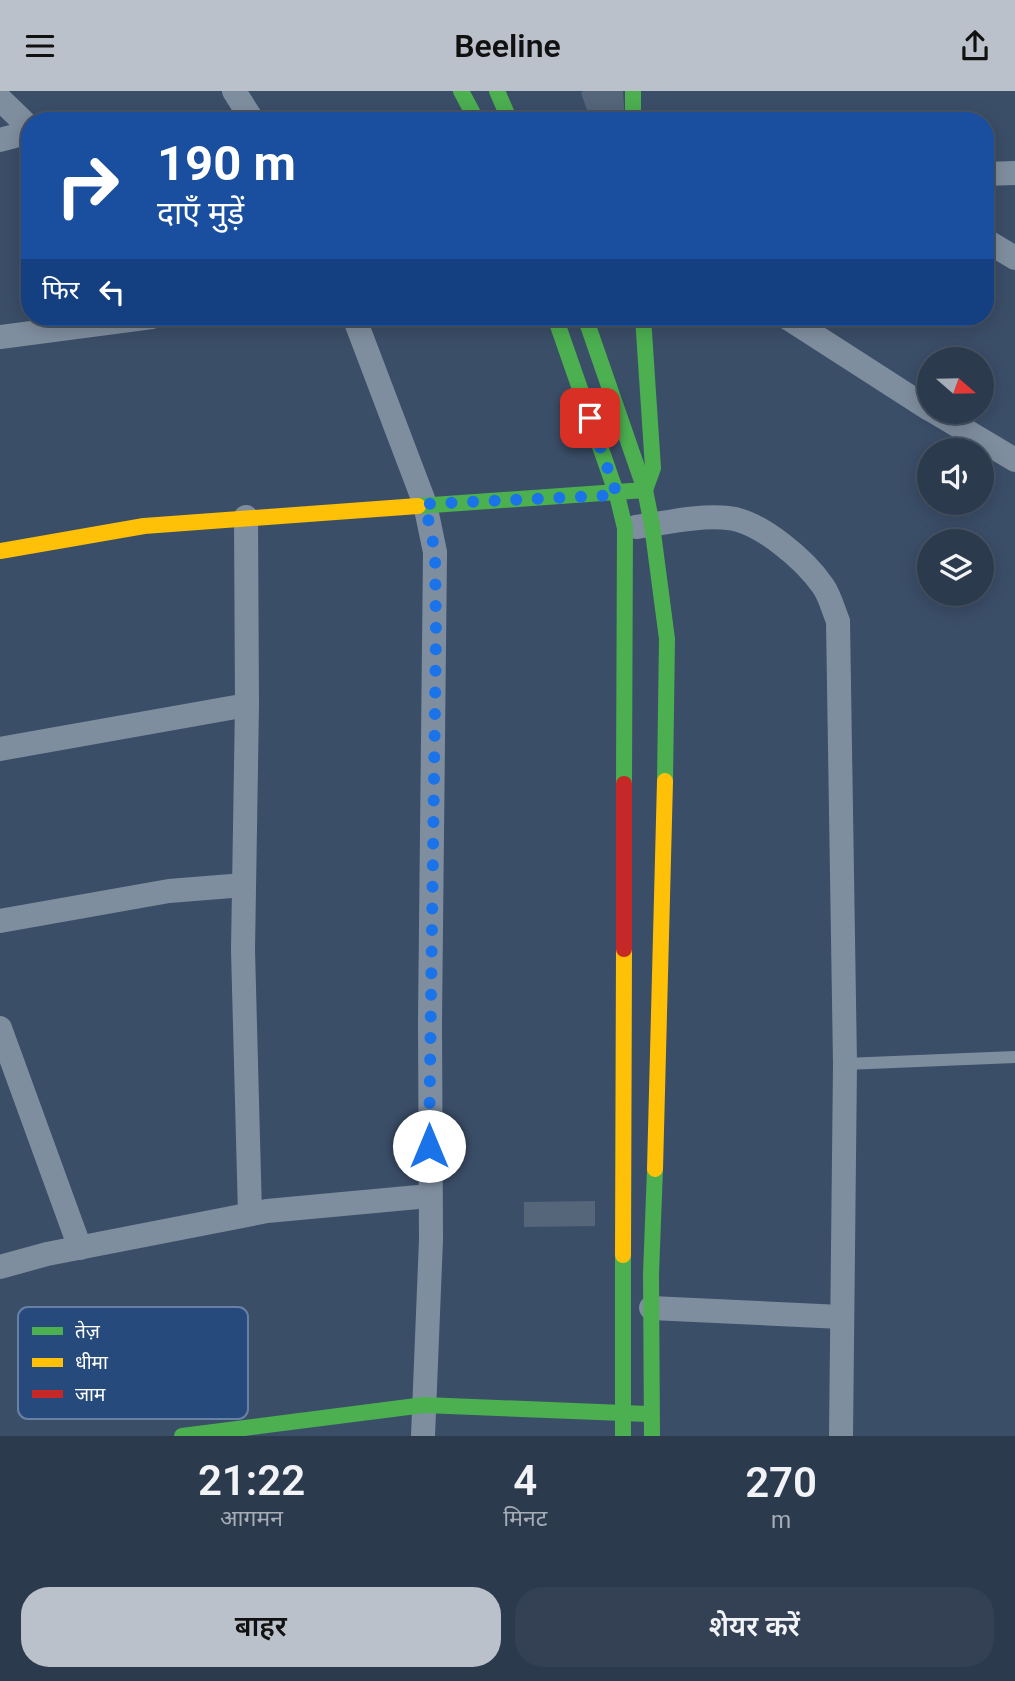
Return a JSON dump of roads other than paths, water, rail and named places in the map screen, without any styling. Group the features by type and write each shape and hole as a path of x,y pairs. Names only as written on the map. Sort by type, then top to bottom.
{"street":[{"path":"234,91 247,112"},
{"path":"461,91 472,112"},
{"path":"497,91 506,112"},
{"path":"633,91 633,112"},
{"path":"0,99 21,121"},
{"path":"0,140 21,133"},
{"path":"994,174 1015,173"},
{"path":"994,245 1015,258"},
{"path":"0,337 79,326"},
{"path":"357,326 425,504 435,552 429,1196 431,1240 423,1436"},
{"path":"558,326 617,495 625,528 623,1436"},
{"path":"588,326 645,490 667,639 662,982 651,1308 652,1436"},
{"path":"644,326 653,468 645,490"},
{"path":"800,326 917,401"},
{"path":"955,424 1015,460"},
{"path":"0,551 144,526 425,504 617,495 645,490"},
{"path":"246,517 247,705 243,950 250,1214"},
{"path":"625,528 729,518 763,532 799,558 814,574 825,589 838,621 845,1064 841,1436"},
{"path":"0,749 247,705"},
{"path":"0,921 169,891 244,885"},
{"path":"0,1028 80,1248"},
{"path":"0,1268 80,1248 250,1214 429,1196"},
{"path":"651,1308 841,1317"},
{"path":"182,1436 424,1405 652,1414"}],"lane":[{"path":"845,1064 1015,1057"}]}
